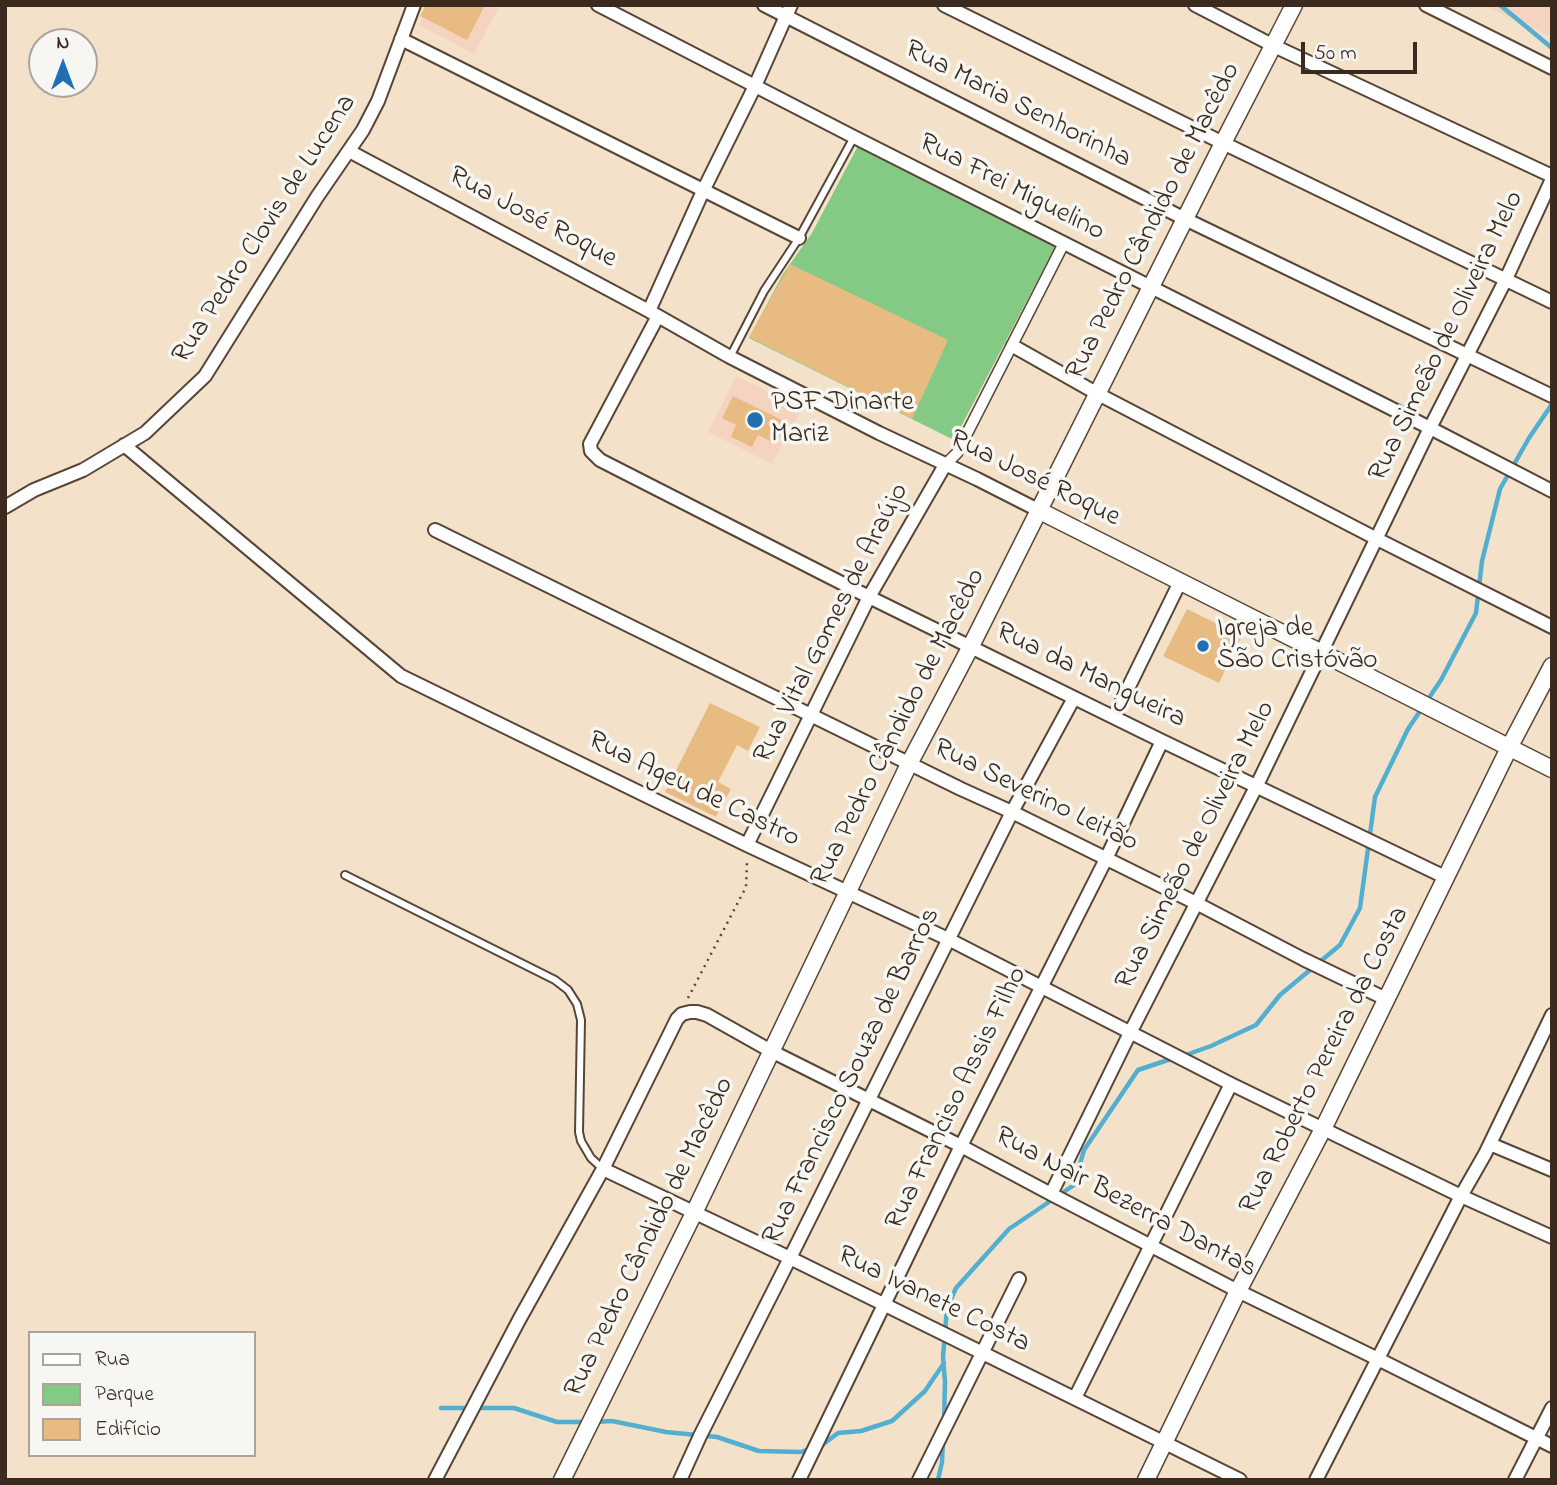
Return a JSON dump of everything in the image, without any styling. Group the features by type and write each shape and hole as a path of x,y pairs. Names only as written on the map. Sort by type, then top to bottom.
{"street":[{"name":"Rua Pedro Clovis de Lucena","path":"5,507 34,490 83,470 145,433 205,376 317,197 363,130 378,101 414,5"},
{"name":"Rua Frei Miguelino","path":"598,5 1552,491"},
{"name":"Rua Maria Senhorinha","path":"764,5 788,11 1185,219 1552,396"},
{"path":"944,5 1552,302"},
{"path":"1195,5 1274,46 1552,177"},
{"name":"Rua Pedro Cândido de Macêdo","path":"562,1480 694,1213 909,764 1294,5"},
{"path":"1426,5 1552,68"},
{"path":"653,313 703,191 755,86 788,11"},
{"path":"401,39 799,238"},
{"name":"Rua José Roque","path":"349,151 730,357 1552,769"},
{"name":"Rua Simeão de Oliveira Melo","path":"1051,1194 1257,785 1430,428 1506,279 1552,177"},
{"name":"Rua Vital Gomes de Araújo","path":"747,845 869,597 945,465 957,453 1064,243"},
{"name":"Rua da Mangueira","path":"653,313 590,444 591,451 600,460 869,597 1447,878"},
{"path":"1013,346 1098,394 1552,627"},
{"name":"Rua Ageu de Castro","path":"124,445 401,676 747,845 948,939 1323,1129 1552,1237"},
{"name":"Rua Severino Leitão","path":"435,530 1387,999"},
{"path":"1114,717 1180,582"},
{"name":"Rua Roberto Pereira da Costa","path":"1146,1480 1552,666"},
{"name":"Rua Francisco Souza de Barros","path":"680,1480 948,939 1012,812 1074,698"},
{"name":"Rua Franciso Assis Filho","path":"799,1480 1162,741"},
{"name":"Rua Nair Bezerra Dantas","path":"677,1019 690,1012 707,1015 771,1051 961,1146 1238,1291 1552,1446"},
{"path":"1316,1480 1490,1144 1552,1015"},
{"path":"438,1479 519,1321 603,1168 677,1019"},
{"path":"1075,1398 1231,1084"},
{"path":"1490,1144 1552,1170"},
{"name":"Rua Ivanete Costa","path":"603,1168 1240,1480"},
{"path":"919,1480 1020,1279"},
{"path":"1515,1480 1552,1408"}],"lane":[{"path":"730,357 764,291 799,238 854,137"},
{"path":"345,875 555,980 568,990 577,1004 582,1020 579,1132 591,1158 603,1168"}],"path":[{"path":"677,1019 746,887 747,845"}],"shaded area":[{"path":"429,5 500,5 474,54 419,25"},
{"path":"1483,5 1552,5 1552,36 1551,37"},
{"name":"PSF Dinarte Mariz","path":"736,376 803,408 772,464 708,432"}],"green space":[{"path":"859,144 1057,243 954,440 749,338 783,274 812,233"}],"building":[{"path":"426,5 485,5 467,40 420,16"},
{"path":"790,264 948,340 912,419 749,337"},
{"path":"733,396 786,422 776,444 758,435 752,447 731,437 736,425 722,418"},
{"name":"Igreja de São Cristóvão","path":"1187,609 1242,636 1219,683 1163,656"},
{"path":"710,703 760,727 748,751 737,745 718,782 731,789 716,817 665,792"}],"waterway":[{"path":"1500,5 1552,48"},
{"path":"1183,1056 1256,1025 1280,995 1340,945 1360,908 1375,797 1408,729 1441,680 1476,613 1482,561 1500,489 1552,404"},
{"path":"944,1421 943,1357 947,1308 956,1288 1009,1229 1074,1185 1084,1150 1138,1070 1174,1058"},
{"path":"821,1446 838,1433 861,1431 892,1421 925,1391 944,1363"},
{"path":"441,1408 514,1408 557,1422 586,1422"},
{"path":"594,1422 612,1421 666,1432 717,1437 759,1451 801,1452 812,1448"},
{"path":"938,1480 943,1440"}],"place":[{"name":"PSF Dinarte Mariz","path":"755,420"},
{"name":"Igreja de São Cristóvão","path":"1203,646"}]}
